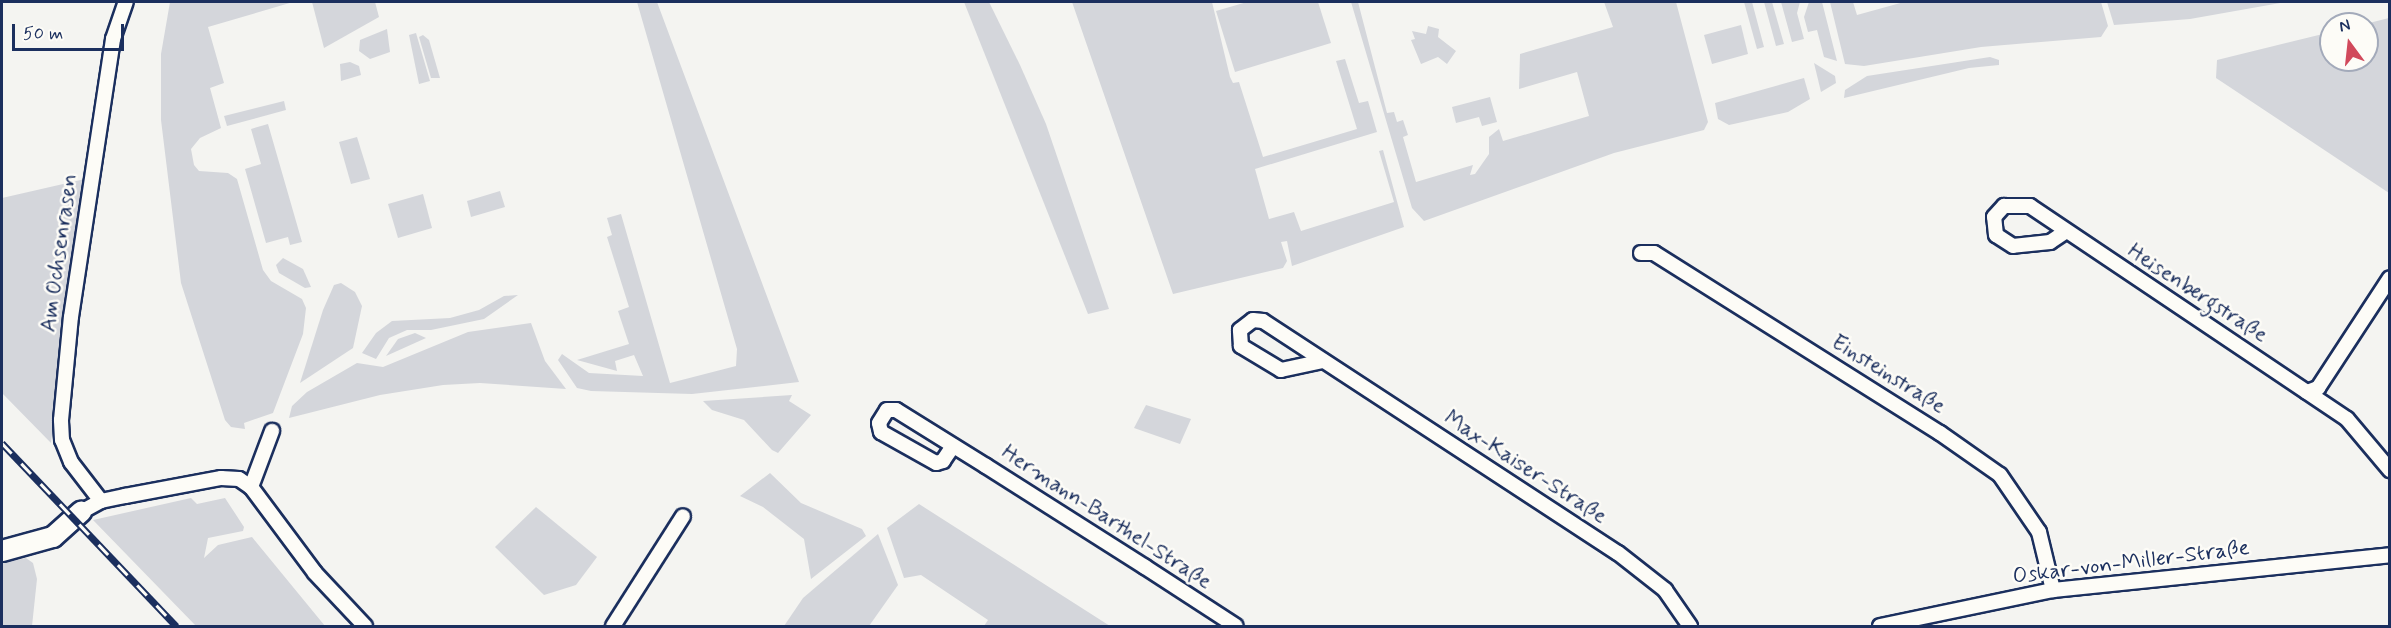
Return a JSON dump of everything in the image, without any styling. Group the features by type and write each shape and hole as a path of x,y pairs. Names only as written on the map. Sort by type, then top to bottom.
{"street":[{"name":"Am Ochsenrasen","path":"101,501 71,462 62,440 60,420 71,317 113,39 126,2"},
{"name":"Heisenbergstraße","path":"2065,232 2050,242 2013,246 1996,234 1994,217 2004,206 2030,206 2065,232 2347,419 2390,470"},
{"name":"Einsteinstraße","path":"1641,253 1654,253 1941,433 2000,475 2039,532 2053,590"},
{"path":"2307,392 2318,388 2390,278"},
{"name":"Max-Kaiser-Straße","path":"1323,361 1281,370 1241,346 1240,330 1252,320 1263,321 1618,553 1665,590 1690,627"},
{"name":"Hermann-Barthel-Straße","path":"953,446 943,461 936,463 881,432 879,423 887,410 896,410 953,446 1236,627"},
{"path":"251,486 272,431"},
{"path":"2,551 53,537 81,512 101,501 221,478 239,479 251,486 315,573 365,627"},
{"path":"613,627 683,516"},
{"name":"Oskar-von-Miller-Straße","path":"1880,627 2053,590 2390,555"}],"shaded area":[{"path":"170,2 293,2 208,27 224,83 210,88 221,128 200,138 191,149 194,165 199,171 228,173 237,179 263,270 271,281 302,299 306,308 303,334 273,413 244,423 245,429 231,427 225,420 181,283 161,120 161,54"},
{"path":"312,2 375,2 379,17 324,48"},
{"path":"637,2 657,2 799,382 692,394 591,391 577,388 558,360 562,354 589,373 643,376 634,355 615,361 617,371 577,360 629,344 618,311 629,307 607,237 612,235 607,218 621,214 670,383 736,366 737,349"},
{"path":"964,2 989,2 1020,65 1046,124 1109,309 1088,314"},
{"path":"1072,2 1212,2 1230,77 1233,83 1239,82 1263,157 1357,129 1336,61 1345,59 1359,103 1368,101 1377,132 1255,169 1269,219 1294,212 1301,231 1394,202 1379,151 1383,150 1404,227 1292,266 1287,241 1281,242 1287,261 1283,268 1173,294"},
{"path":"1247,2 1318,2 1331,43 1235,72 1216,11"},
{"path":"1351,2 1358,2 1387,113 1394,112 1397,122 1403,120 1408,135 1403,137 1416,182 1473,165 1470,175 1475,174 1489,154 1489,137 1499,129 1503,141 1589,116 1577,72 1519,89 1520,54 1613,27 1604,2 1676,2 1708,122 1704,130 1614,153 1424,221 1412,208"},
{"path":"1744,2 1752,2 1764,47 1757,49"},
{"path":"1764,2 1772,2 1784,44 1776,46"},
{"path":"1781,2 1800,2 1797,13 1804,39 1792,42"},
{"path":"1809,2 1822,2 1837,61 1824,57 1817,30 1808,32 1804,17"},
{"path":"1830,2 1853,2 1857,15 1904,2 2101,2 2108,26 2101,37 1981,47 1864,66 1845,64"},
{"path":"2107,2 2286,2 2190,19 2114,25"},
{"path":"2389,18 2389,193 2216,78 2217,60 2319,35 2319,72 2379,72 2379,20"},
{"path":"1741,25 1748,54 1712,64 1704,35"},
{"path":"1428,26 1439,29 1438,37 1456,51 1447,64 1438,57 1421,64 1411,40 1415,39 1412,31 1426,34"},
{"path":"387,29 390,52 370,59 359,51 360,40"},
{"path":"416,33 430,81 419,84 409,35"},
{"path":"423,35 429,40 440,78 431,78 419,37"},
{"path":"1990,57 1999,60 1999,65 1969,68 1844,98 1845,90 1867,76"},
{"path":"350,62 359,66 361,75 341,81 340,64"},
{"path":"1814,63 1835,76 1836,83 1821,92"},
{"path":"1804,78 1810,99 1788,112 1729,125 1718,119 1715,103"},
{"path":"1490,97 1497,122 1482,126 1479,117 1456,123 1452,107"},
{"path":"284,101 286,110 227,126 224,116"},
{"path":"268,124 302,242 290,245 288,237 266,243 245,169 261,164 251,129"},
{"path":"357,137 370,179 351,184 339,142"},
{"path":"85,179 72,262 51,443 2,393 2,198"},
{"path":"500,191 505,207 471,217 467,201"},
{"path":"423,194 432,228 398,238 388,204"},
{"path":"283,258 303,269 311,287 305,288 279,273 276,265"},
{"path":"341,283 355,292 362,306 353,348 300,383 323,310 334,285"},
{"path":"518,295 484,319 431,330 407,330 389,338 376,359 362,353 376,333 392,321 450,318 479,310 504,296"},
{"path":"531,323 545,361 566,389 480,383 443,385 380,395 289,418 292,406 307,392 357,363 383,367 468,332"},
{"path":"415,333 426,338 386,356 398,339"},
{"path":"792,395 789,401 811,415 778,453 772,450 744,420 712,410 703,401"},
{"path":"1146,405 1191,419 1180,444 1134,428"},
{"path":"770,473 801,503 862,529 866,536 811,579 804,539 763,507 740,496"},
{"path":"191,498 197,504 225,498 244,527 243,531 208,538 204,558 218,545 252,537 325,626 196,626 93,520"},
{"path":"919,504 1110,626 984,626 988,620 921,575 904,578 887,528"},
{"path":"536,507 597,557 576,585 544,595 495,547"},
{"path":"878,534 898,585 869,626 784,626 803,598"},
{"path":"26,558 33,563 37,579 32,626 2,626 2,563"}],"railway":[{"path":"2,443 176,626"}]}
